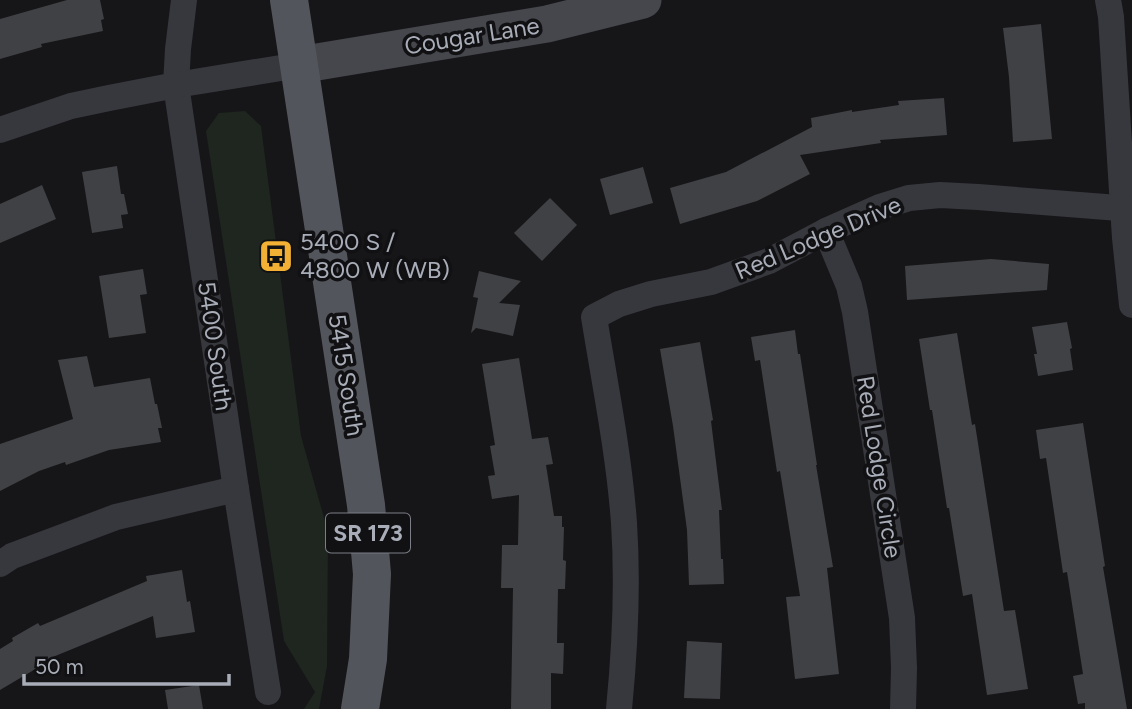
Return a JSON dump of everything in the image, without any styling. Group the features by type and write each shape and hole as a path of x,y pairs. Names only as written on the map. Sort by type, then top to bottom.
{"main road":[{"name":"5415 South","path":"289,0 366,505 372,574 368,659 360,709"},
{"name":"Cougar Lane","path":"299,65 547,24 643,0"}],"street":[{"name":"5400 South","path":"184,0 177,49 176,85 268,692"},
{"path":"1108,0 1128,209 1132,305"},
{"path":"0,130 71,106 299,65"},
{"name":"Red Lodge Drive","path":"619,709 624,640 624,523 618,467 594,317 619,303 711,282 769,261 826,231 880,207 909,198 940,195 990,197 1128,209"},
{"name":"Red Lodge Circle","path":"826,231 849,286 855,312 902,618 903,709"},
{"path":"0,564 12,556 116,517 236,489"}],"shaded area":[{"path":"245,111 261,126 301,436 328,532 327,666 319,709 304,709 315,692 284,641 206,131 219,113"}],"building":[{"path":"67,0 100,0 104,19 101,20 103,31 41,44 42,47 0,59 0,19"},
{"path":"1041,24 1052,139 1013,142 1003,28"},
{"path":"944,98 947,135 880,140 881,143 800,155 810,174 757,201 680,224 670,188 726,172 812,127 811,118 899,105 898,101"},
{"path":"117,166 121,194 124,194 128,214 121,215 123,228 92,233 82,172"},
{"path":"643,167 653,203 610,215 600,179"},
{"path":"42,185 56,219 0,243 0,204"},
{"path":"550,198 577,225 542,261 514,233"},
{"path":"991,259 1049,264 1047,290 907,300 905,266"},
{"path":"143,269 147,294 140,295 146,333 109,338 99,276"},
{"path":"479,271 521,281 499,303 520,305 513,336 476,328 471,333 478,298 473,297"},
{"path":"1067,322 1073,370 1038,376 1032,327"},
{"path":"795,330 833,567 827,568 839,674 795,679 786,597 800,596 760,360 755,361 751,337"},
{"path":"957,333 972,425 975,424 1004,611 1015,610 1028,689 987,695 972,594 963,596 919,339"},
{"path":"700,342 713,420 722,510 719,510 724,584 689,585 687,530 660,349"},
{"path":"87,356 94,387 150,378 162,428 158,428 161,442 109,450 66,465 65,462 39,471 0,491 0,444 73,419 58,360"},
{"path":"519,358 532,439 548,437 553,464 546,465 554,516 562,516 564,527 565,589 558,589 557,643 564,643 563,674 551,673 551,709 511,709 513,588 501,588 502,545 518,545 519,495 492,499 488,476 495,475 490,446 495,445 482,364"},
{"path":"1083,423 1105,566 1103,567 1127,709 1085,709 1085,703 1078,704 1073,676 1083,674 1067,572 1063,573 1046,458 1040,459 1036,430"},
{"path":"182,570 195,632 156,638 153,616 43,661 44,664 0,690 0,649 13,641 12,638 38,623 40,626 147,581 146,576"},
{"path":"687,641 722,643 720,699 684,698"},
{"path":"199,685 203,709 168,709 165,690"}],"place":[{"name":"5400 S / 4800 W (WB)","path":"276,256"}]}
